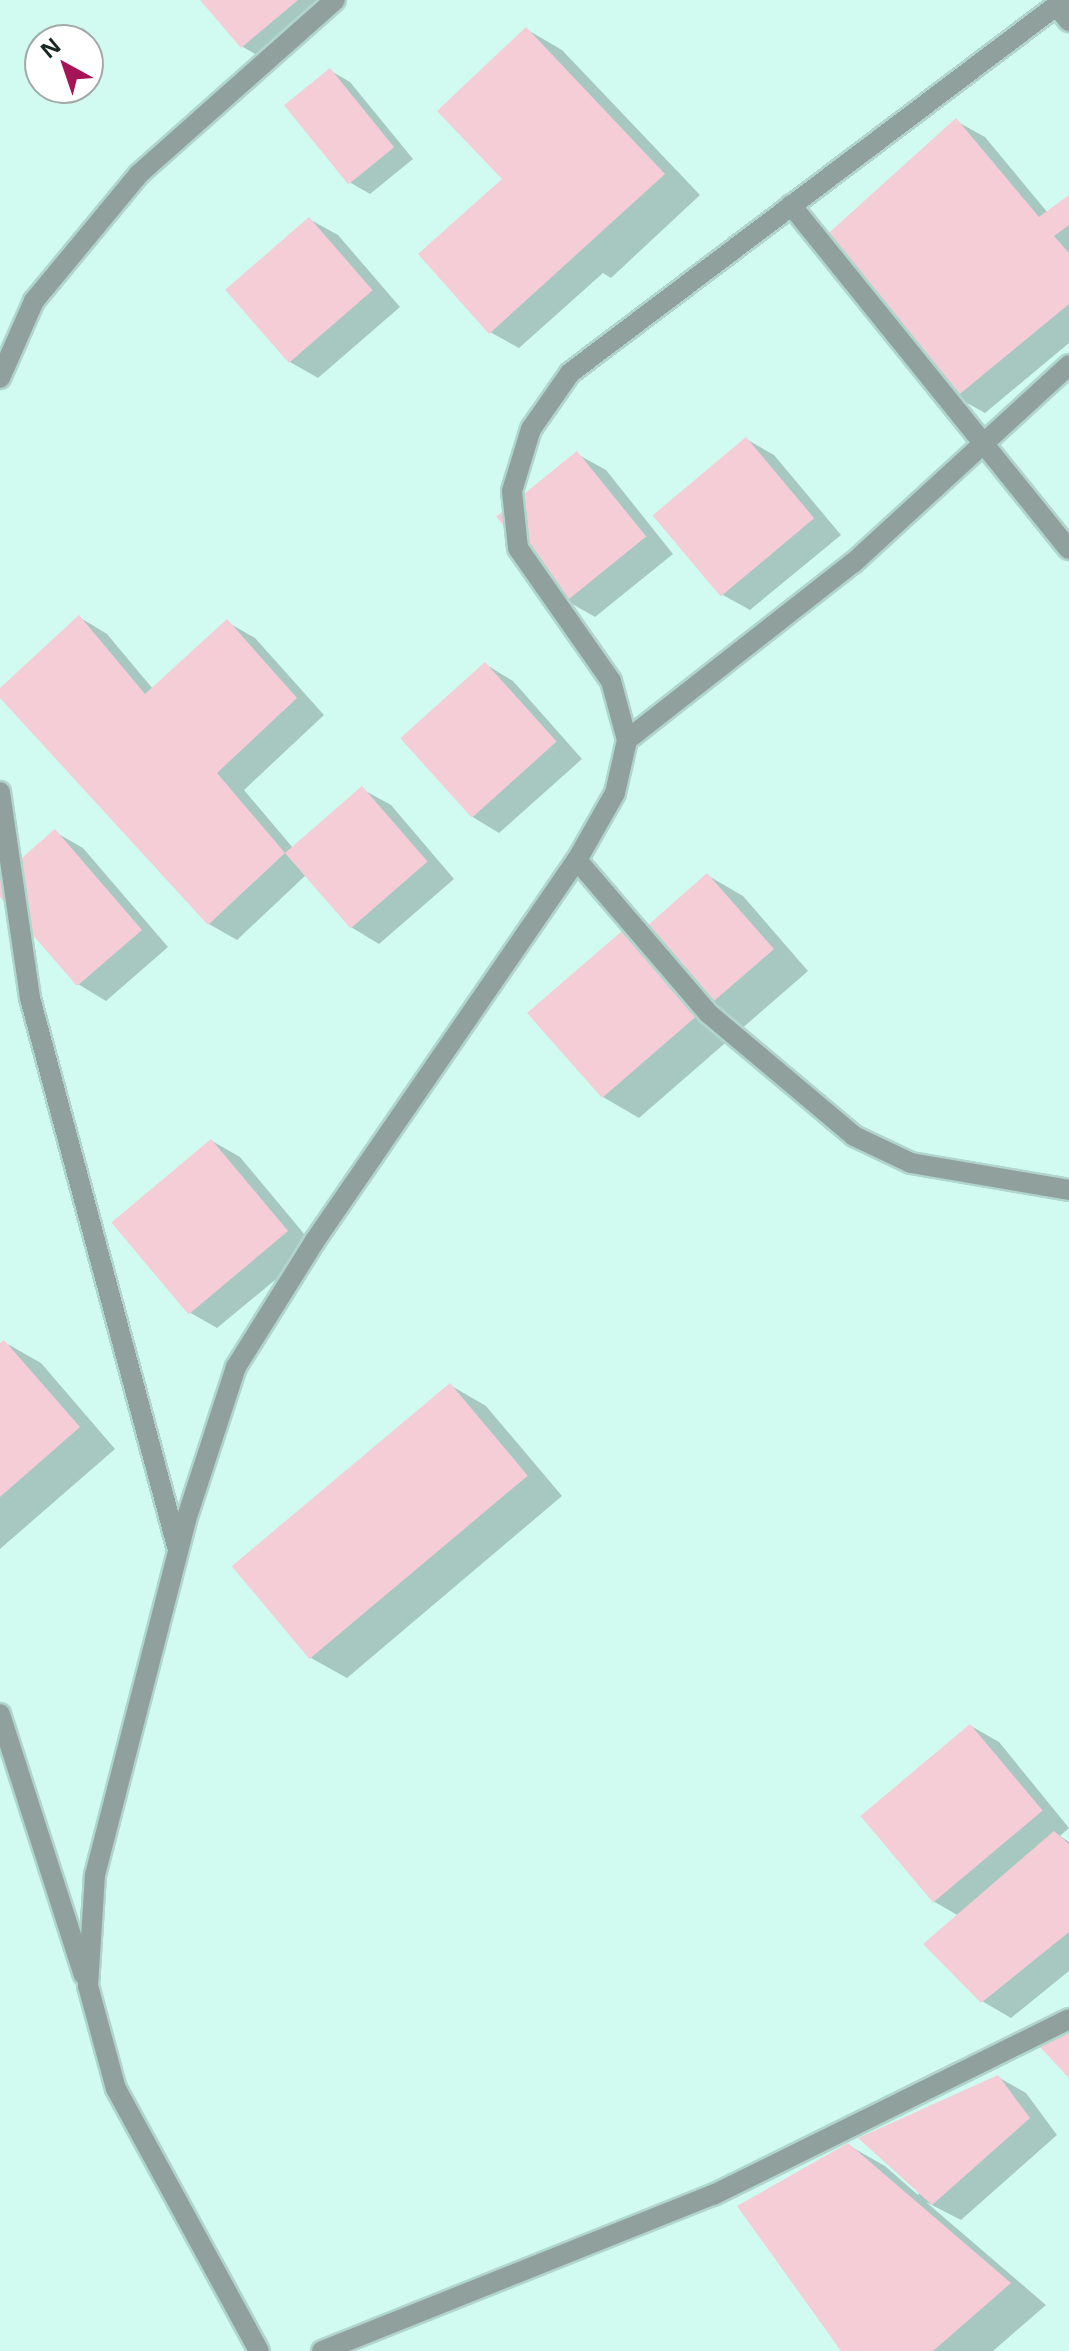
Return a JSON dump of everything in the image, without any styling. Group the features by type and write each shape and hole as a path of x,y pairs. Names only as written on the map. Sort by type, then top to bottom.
{"street":[{"path":"0,378 34,301 139,174 335,0"},
{"path":"88,1986 95,1875 178,1550 236,1367 314,1242 577,860 615,793 627,740 611,681 518,548 512,491 531,429 570,373 791,205 1063,9"},
{"path":"791,205 1069,549"},
{"path":"627,740 853,563 1069,365"},
{"path":"0,792 30,998 178,1550"},
{"path":"577,860 708,1013 854,1136 911,1163 1069,1190"},
{"path":"0,1714 88,1986 116,2089 259,2351"},
{"path":"322,2351 713,2195 1069,2019"}],"building":[{"path":"200,0 298,0 241,48"},
{"path":"526,27 665,174 489,334 418,254 502,179 437,111"},
{"path":"330,68 394,147 348,184 284,105"},
{"path":"956,118 1039,217 1069,195 1069,225 1054,236 1069,253 1069,304 955,398 821,240"},
{"path":"309,217 373,290 289,363 225,290"},
{"path":"746,437 814,518 721,597 653,515"},
{"path":"577,451 646,536 565,602 496,516"},
{"path":"79,615 145,694 227,619 297,698 217,773 285,853 208,925 0,698 0,688"},
{"path":"485,662 557,742 472,818 400,738"},
{"path":"362,786 428,861 351,928 285,853"},
{"path":"55,829 142,930 77,986 0,897 0,877"},
{"path":"707,873 774,949 602,1098 527,1013 622,931 645,928"},
{"path":"211,1139 288,1231 189,1314 111,1223"},
{"path":"4,1340 80,1427 0,1497 0,1343"},
{"path":"450,1383 528,1476 309,1659 232,1566"},
{"path":"970,1724 1043,1811 933,1902 860,1816"},
{"path":"1054,1831 1069,1844 1069,1932 981,2003 923,1944"},
{"path":"1069,2033 1069,2078 1040,2047"},
{"path":"998,2075 1030,2118 932,2205 858,2138"},
{"path":"848,2143 1011,2283 933,2351 841,2351 737,2206"}]}
